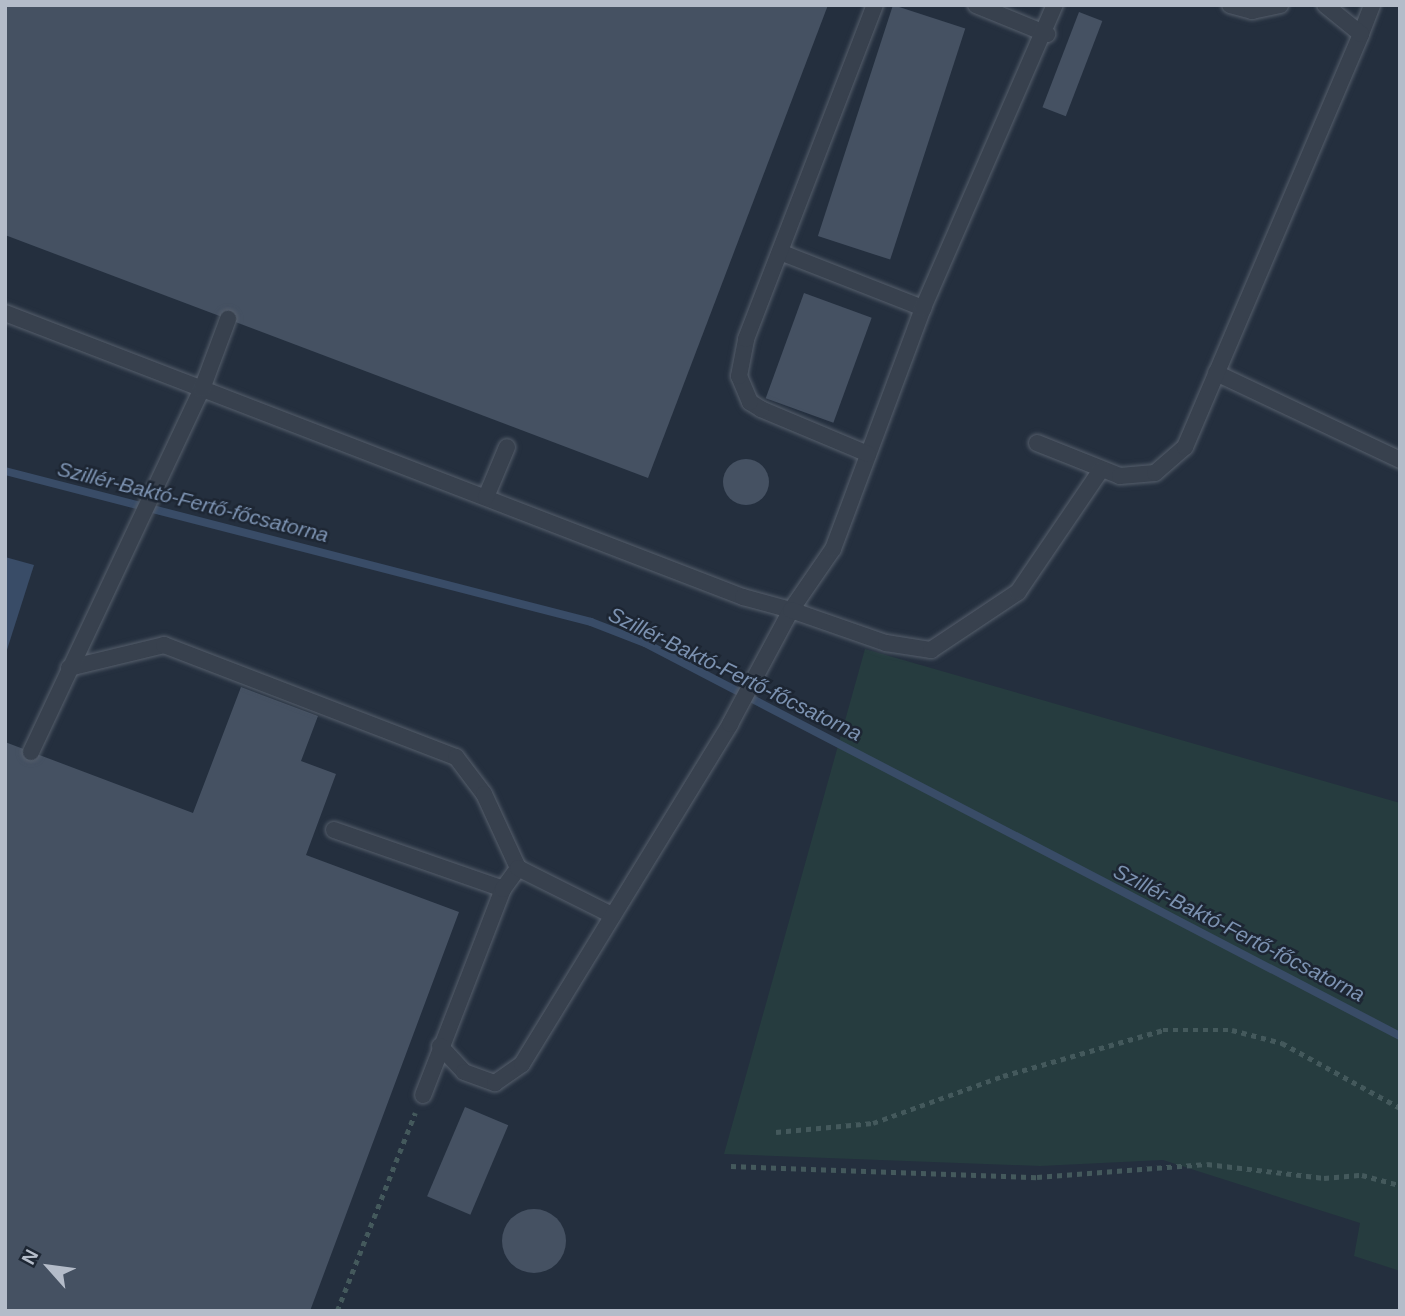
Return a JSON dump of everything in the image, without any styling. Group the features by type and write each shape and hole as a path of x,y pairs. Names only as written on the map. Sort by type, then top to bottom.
{"lane":[{"path":"868,454 761,408 743,390 746,339 875,5"},
{"path":"976,5 1007,11 1047,34"},
{"path":"440,1046 464,1072 495,1083 522,1064 610,914 730,724 791,610 833,550 923,308 1047,34 1055,5"},
{"path":"1230,5 1252,11 1280,5"},
{"path":"1325,5 1361,33"},
{"path":"1037,443 1101,470 1140,475 1174,463 1216,373 1373,5"},
{"path":"780,252 923,308"},
{"path":"5,313 486,497 791,610 886,643 931,650 1017,592 1101,470"},
{"path":"31,751 162,468 202,389 228,319"},
{"path":"1216,373 1400,460"},
{"path":"486,497 507,447"},
{"path":"69,668 164,645 456,757 484,794 518,868 610,914"},
{"path":"334,830 503,889"},
{"path":"423,1095 503,889 518,868"}],"path":[{"path":"776,1132 873,1123 1003,1076 1163,1030 1232,1030 1282,1043 1400,1108"},
{"path":"337,1311 423,1095"},
{"path":"731,1166 1037,1177 1207,1164 1324,1178 1362,1175 1400,1185"}],"green space":[{"path":"865,649 1400,803 1400,1271 1354,1256 1360,1223 1163,1160 1040,1166 724,1154"}],"water":[{"path":"5,557 34,565 5,656"}],"building":[{"path":"5,5 828,5 648,478 5,235"},
{"path":"893,5 965,28 890,260 818,236"},
{"path":"1079,12 1102,21 1066,116 1042,107"},
{"path":"804,293 872,318 833,423 766,398"},
{"path":"746,459 762,466 769,482 762,498 746,505 730,498 723,482 730,466"},
{"path":"241,687 318,716 301,761 336,774 306,855 459,912 310,1311 5,1311 5,742 193,813"},
{"path":"465,1107 508,1125 470,1215 427,1196"},
{"path":"528,1209 540,1209 557,1218 564,1229 564,1253 557,1264 540,1273 528,1273 516,1268 507,1259 502,1247 502,1235 507,1223 516,1214"}],"waterway":[{"name":"Szillér-Baktó-Fertő-főcsatorna","path":"5,471 591,622 645,643 1400,1036"}]}
